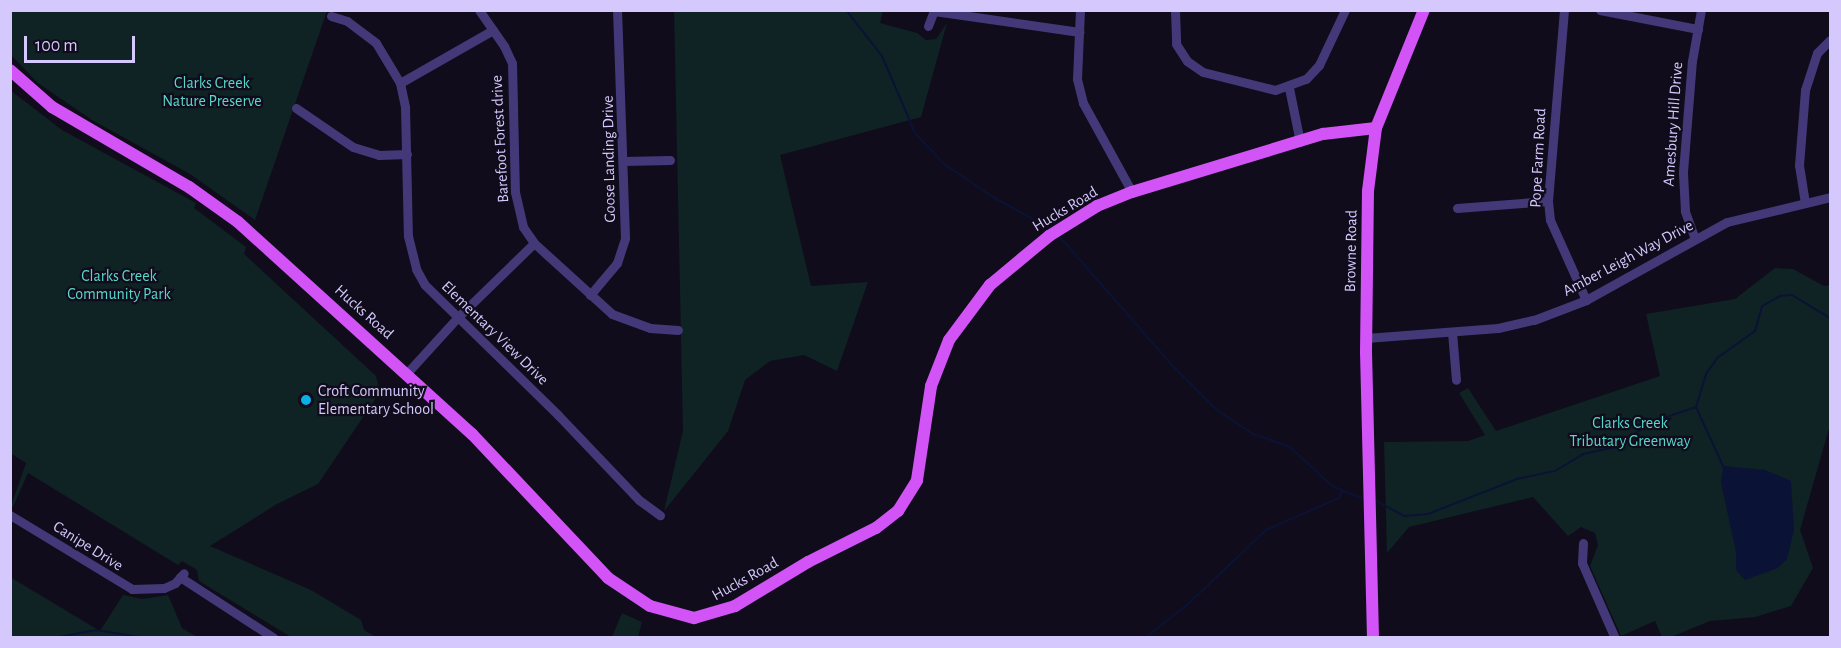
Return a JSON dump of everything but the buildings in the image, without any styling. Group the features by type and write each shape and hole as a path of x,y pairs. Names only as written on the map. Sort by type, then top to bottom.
{"main road":[{"name":"Browne Road","path":"1373,638 1368,502 1366,338 1368,191 1376,128 1424,10"},
{"name":"Hucks Road","path":"10,70 52,107 216,206 407,373 501,462 608,579 668,614 706,617 735,606 808,562 876,528 903,505 919,473 931,386 949,340 990,285 1049,236 1064,226 1132,192 1342,130 1376,128"}],"street":[{"name":"Barefoot Forest drive","path":"479,10 512,63 515,192 523,226 534,243 612,314 632,323 678,330"},
{"name":"Goose Landing Drive","path":"590,296 622,254 626,238 617,10"},
{"path":"1080,10 1077,79 1083,103 1132,192"},
{"path":"1175,10 1176,44 1187,61 1203,72 1261,89 1289,88 1306,79 1319,65 1342,11"},
{"name":"Pope Farm Road","path":"1564,10 1548,201 1550,220 1586,300"},
{"path":"1600,10 1698,29"},
{"name":"Amesbury Hill Drive","path":"1695,239 1685,211 1683,172 1701,10"},
{"path":"928,26 934,11 1079,32"},
{"name":"Elementary View Drive","path":"331,16 347,21 376,43 400,83 405,107 408,236 416,268 426,285 456,318 558,415 639,500 660,515"},
{"path":"400,83 493,30"},
{"path":"1805,203 1799,165 1805,90 1817,53 1830,40"},
{"path":"1289,88 1300,142"},
{"path":"296,108 353,147 379,155 407,154"},
{"path":"623,161 670,160"},
{"name":"Amber Leigh Way Drive","path":"1366,338 1498,328 1533,320 1586,300 1727,222 1830,197"},
{"path":"1456,208 1548,201"},
{"path":"407,373 456,318 534,243"},
{"path":"1452,332 1456,381"},
{"name":"Canipe Drive","path":"10,515 132,589 164,588 182,575 274,638"},
{"path":"1583,543 1582,563 1615,638"}],"green space":[{"name":"Clarks Creek Nature Preserve","path":"11,11 327,11 255,220 190,174 92,120 38,83 11,55"},
{"path":"674,11 883,11 880,23 917,33 926,40 936,39 947,23 921,117 780,155 811,286 868,282 837,371 804,355 770,361 745,380 728,431 664,511 683,431"},
{"name":"Clarks Creek Community Park","path":"10,90 62,130 196,203 194,208 246,247 244,254 376,376 380,392 318,484 277,504 210,546 311,590 361,620 364,630 376,637 291,637 199,581 197,570 182,561 178,565 28,473 13,507 11,506 26,463 10,453"},
{"name":"Clarks Creek Tributary Greenway","path":"1775,268 1793,269 1824,286 1830,285 1830,425 1800,530 1813,568 1791,606 1755,617 1710,621 1671,637 1662,637 1655,621 1621,636 1590,566 1598,545 1595,533 1581,527 1568,536 1533,497 1409,527 1387,553 1384,442 1468,441 1485,435 1459,393 1468,388 1496,431 1660,376 1646,314 1735,299"},
{"path":"10,577 100,631 123,595 142,599 168,595 182,628 197,637 11,637"},
{"path":"622,613 642,622 638,637 612,637"}],"water":[{"path":"1723,466 1765,470 1791,481 1794,530 1787,559 1778,568 1745,580 1736,570 1736,552 1721,483"}],"waterway":[{"path":"846,10 882,56 915,133 944,164 993,197 1053,230"},
{"path":"1059,236 1173,366 1217,410 1253,434 1290,447 1332,486 1362,498"},
{"path":"1375,500 1404,516 1428,514 1517,479 1555,471 1583,454 1616,447 1652,422 1696,407 1706,374 1717,358 1755,331 1762,306 1780,296 1792,295 1830,318"},
{"path":"1696,407 1723,466"},
{"path":"1145,638 1188,604 1266,530 1339,498 1342,491"},
{"path":"53,638 96,630 145,638"}],"place":[{"name":"Croft Community Elementary School","path":"306,400"}]}
